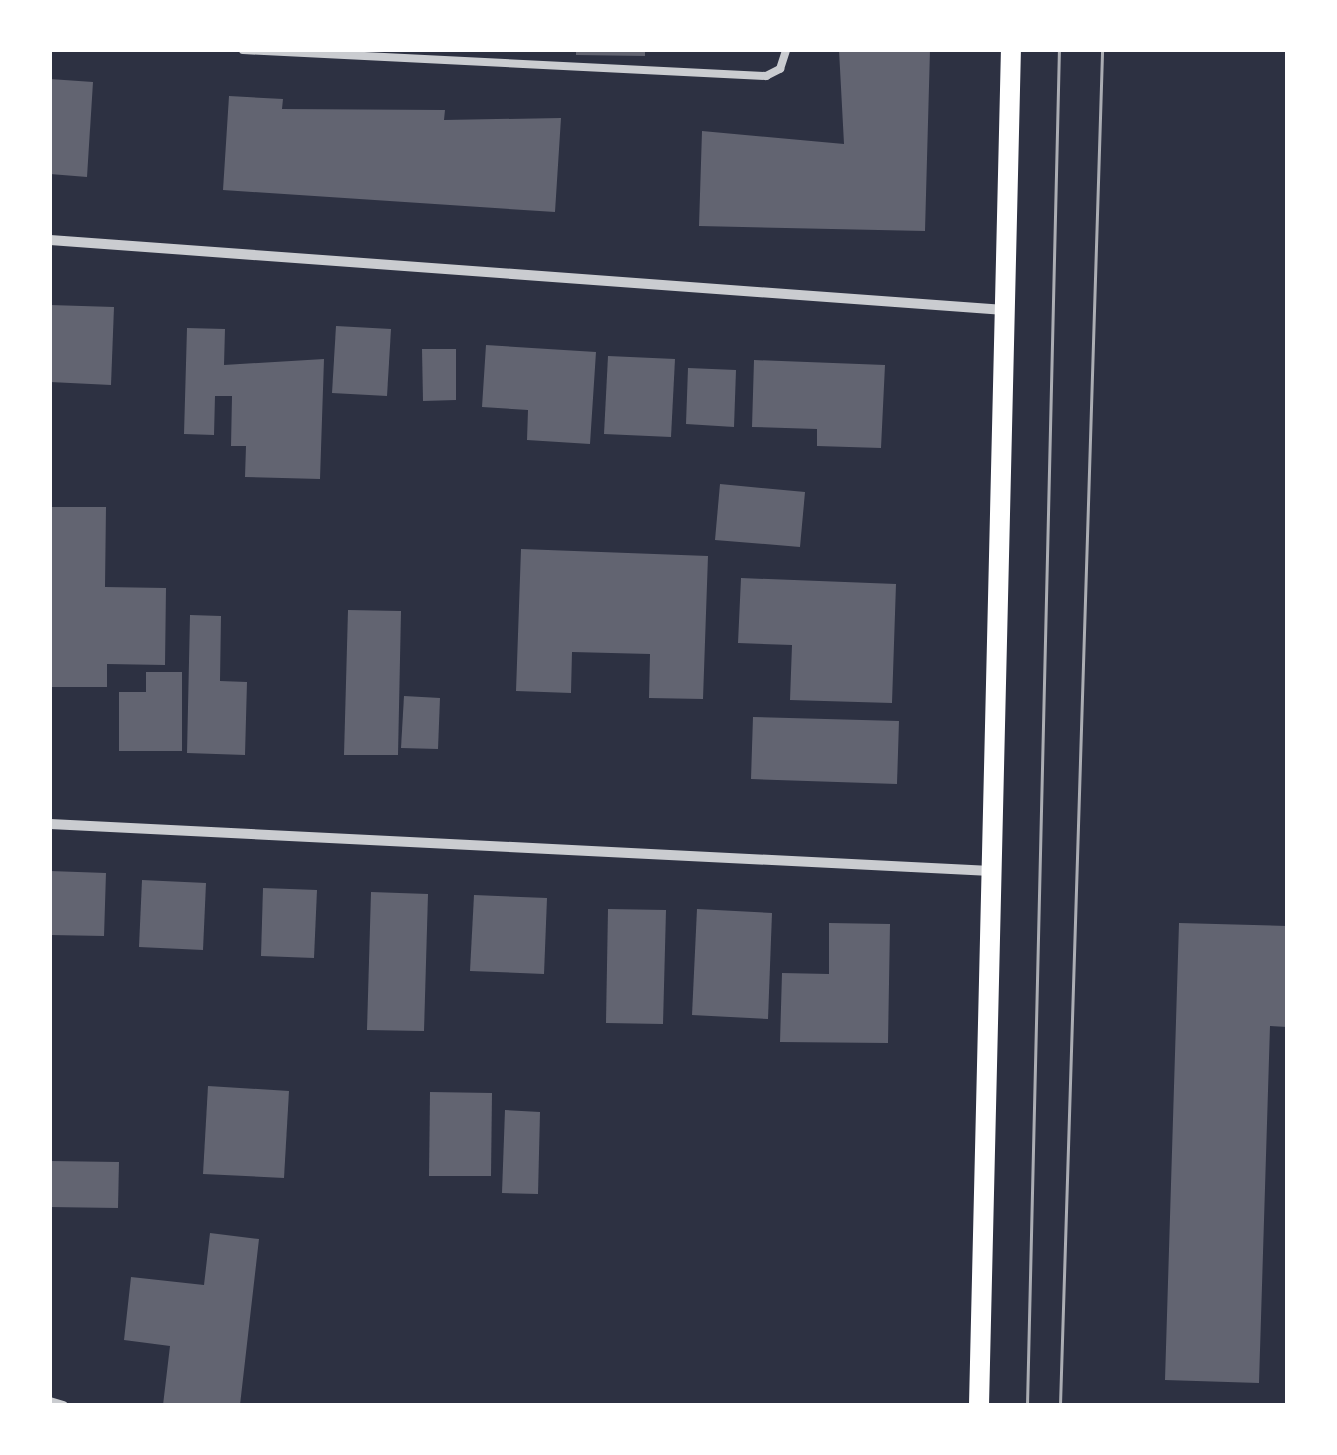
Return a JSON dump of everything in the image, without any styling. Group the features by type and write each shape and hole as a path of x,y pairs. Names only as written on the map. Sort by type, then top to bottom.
{"main road":[{"path":"979,1405 1011,50"}],"street":[{"path":"50,240 1004,310"},
{"path":"50,824 991,872"}],"lane":[{"path":"243,50 766,76 780,69 786,50"},
{"path":"50,1401 63,1405"}],"building":[{"path":"576,50 645,50 645,56 576,55"},
{"path":"839,50 930,50 925,231 699,226 702,131 844,144"},
{"path":"50,79 93,82 87,177 50,174"},
{"path":"229,96 283,99 282,109 445,110 444,120 561,118 555,212 223,190"},
{"path":"50,305 114,307 111,385 50,382"},
{"path":"336,326 391,329 387,396 332,393"},
{"path":"187,328 225,329 224,365 324,359 320,479 245,477 246,446 231,446 232,396 215,396 214,435 184,434"},
{"path":"486,345 596,352 590,444 527,440 528,410 482,407"},
{"path":"422,349 456,349 456,400 423,401"},
{"path":"608,356 675,359 671,437 604,434"},
{"path":"754,360 885,365 881,448 817,446 817,429 752,427"},
{"path":"688,368 736,370 734,427 686,424"},
{"path":"720,484 805,492 800,547 715,540"},
{"path":"52,507 106,507 105,587 166,588 165,665 107,664 107,687 50,687"},
{"path":"521,549 708,556 703,699 649,698 650,654 572,652 571,693 516,691"},
{"path":"741,578 896,584 892,703 790,700 792,645 738,643"},
{"path":"348,610 401,611 398,755 344,755"},
{"path":"190,615 221,616 220,681 247,682 245,755 187,753"},
{"path":"146,672 182,672 182,751 119,751 119,692 146,692"},
{"path":"404,696 440,698 438,749 401,748"},
{"path":"753,717 899,721 897,784 751,779"},
{"path":"50,871 106,873 104,936 50,935"},
{"path":"142,880 206,883 203,950 139,947"},
{"path":"263,888 317,890 314,958 261,956"},
{"path":"371,892 428,894 424,1031 367,1030"},
{"path":"474,895 547,898 544,974 470,971"},
{"path":"608,909 666,910 663,1024 606,1023"},
{"path":"697,909 772,913 768,1019 692,1015"},
{"path":"829,923 890,924 888,1043 780,1042 782,973 829,974"},
{"path":"1179,923 1287,926 1287,1027 1270,1026 1259,1383 1165,1380"},
{"path":"208,1086 289,1091 284,1178 203,1174"},
{"path":"430,1092 492,1093 491,1176 429,1176"},
{"path":"505,1110 540,1112 538,1194 502,1193"},
{"path":"50,1161 119,1162 118,1208 50,1207"},
{"path":"210,1233 259,1239 240,1405 163,1405 170,1346 124,1340 131,1277 204,1285"}],"tram line":[{"path":"1027,1405 1059,50"},
{"path":"1060,1405 1102,50"}]}
